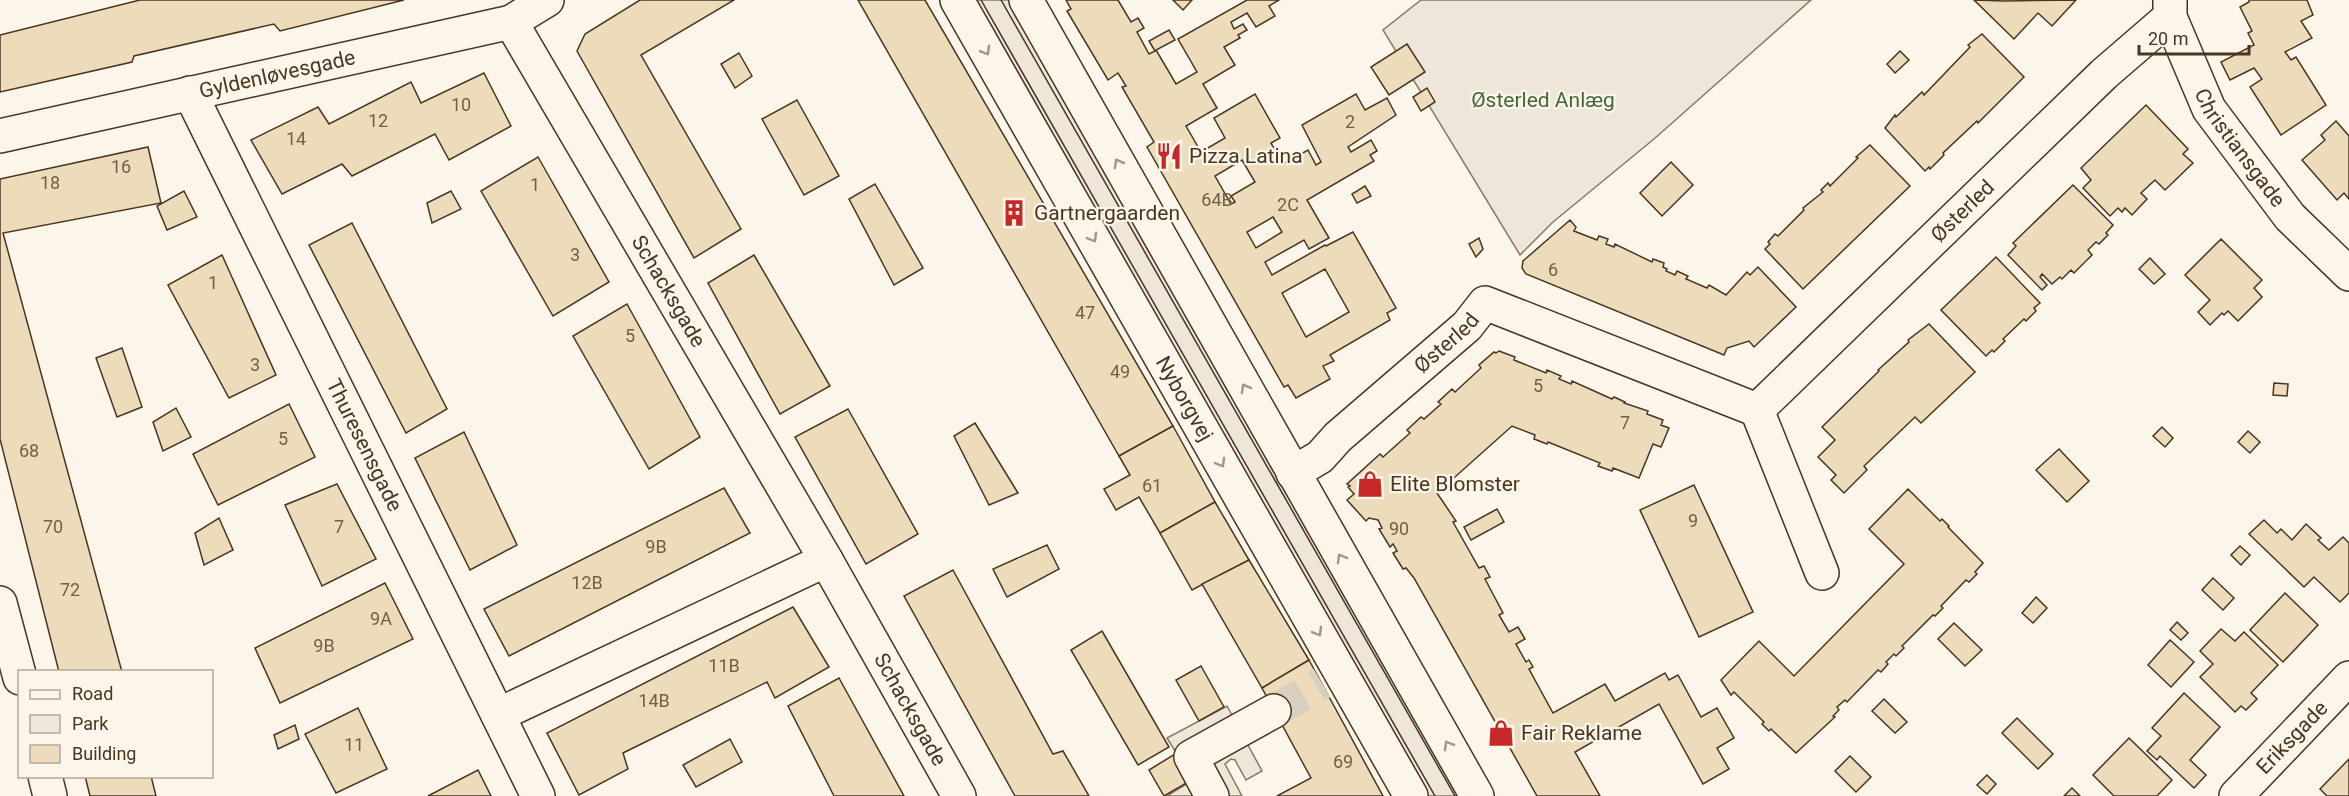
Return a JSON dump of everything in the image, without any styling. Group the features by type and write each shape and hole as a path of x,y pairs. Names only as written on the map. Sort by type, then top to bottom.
{"street":[{"name":"Gyldenløvesgade","path":"0,135 511,22 547,0"},
{"name":"Nyborgvej","path":"957,0 1331,678 1411,796"},
{"path":"1026,0 1477,796"},
{"name":"Østerled","path":"1293,472 1320,457 1338,437 1467,326 1485,303 1757,410 2170,8"},
{"name":"Christiansgade","path":"2170,8 2209,109 2290,217 2349,274"},
{"name":"Schacksgade","path":"511,22 826,560 959,796"},
{"name":"Thuresensgade","path":"190,93 538,796"},
{"path":"1757,410 1822,573"},
{"path":"498,715 826,560"},
{"path":"0,603 18,670"},
{"name":"Eriksgade","path":"2236,796 2349,678"},
{"path":"1212,796 1191,757 1274,711"},
{"path":"45,778 50,796"}],"green space":[{"path":"969,0 1015,0 1467,796 1421,796"},
{"name":"Østerled Anlæg","path":"1421,0 1811,0 1654,139 1553,222 1520,255 1383,30"}],"shaded area":[{"path":"1227,706 1262,771 1246,780 1235,760 1231,759 1225,764 1242,796 1167,796 1193,780 1167,738"}],"building":[{"path":"140,0 404,0 280,31 274,24 134,56 132,62 0,92 0,35"},
{"path":"640,0 734,0 641,55 741,229 694,258 577,51 585,34"},
{"name":"Gartnergaarden","path":"858,0 925,0 1173,426 1119,456"},
{"path":"1066,0 1118,0 1131,22 1138,18 1144,28 1137,32 1149,54 1155,51 1149,41 1169,30 1175,40 1156,50 1176,84 1197,72 1178,39 1247,0 1279,0 1269,6 1275,16 1256,27 1247,13 1231,22 1234,29 1243,24 1247,30 1238,35 1240,38 1224,47 1235,65 1203,84 1217,108 1186,126 1201,152 1225,138 1214,118 1255,94 1280,138 1271,143 1283,164 1308,150 1316,165 1321,162 1302,125 1356,94 1365,110 1387,98 1396,115 1348,147 1351,152 1371,140 1377,151 1370,155 1374,161 1307,200 1329,238 1309,249 1304,240 1265,262 1272,275 1353,232 1396,308 1387,313 1390,320 1330,355 1334,361 1323,366 1330,379 1296,398 1288,385 1284,387 1147,147 1154,142 1122,87 1126,86 1118,73 1108,80 1067,11 1071,9","holes":["1242,160 1255,182 1231,196 1235,202 1231,204 1215,176","1273,217 1282,232 1256,248 1247,232","1325,269 1349,312 1306,337 1282,293"]},
{"path":"1173,0 1192,0 1183,10"},
{"path":"1974,0 2076,0 2052,26 2038,13 2014,39"},
{"path":"2249,0 2307,0 2313,15 2301,21 2312,38 2285,52 2291,60 2296,57 2326,105 2281,135 2250,87 2262,79 2254,68 2230,80 2221,62 2254,45 2248,33 2252,31 2240,7"},
{"path":"1982,34 2024,77 1978,123 1977,121 1943,153 1944,155 1930,169 1929,167 1925,171 1885,128 1895,115 1896,117 1922,92 1924,95 1970,47 1968,45"},
{"path":"1407,44 1425,72 1389,95 1371,67"},
{"path":"1900,51 1909,60 1895,73 1887,64"},
{"path":"739,53 752,76 735,88 721,64"},
{"path":"484,73 511,126 449,160 435,134 352,176 342,164 282,194 251,140 318,107 329,124 411,82 421,103"},
{"path":"1427,88 1435,102 1421,111 1413,97"},
{"path":"797,100 839,176 804,195 762,119"},
{"path":"2146,105 2188,149 2183,154 2193,163 2165,190 2155,180 2141,193 2147,199 2132,215 2125,208 2122,212 2118,208 2110,216 2083,188 2091,180 2081,168"},
{"path":"2336,121 2349,136 2349,199 2344,193 2337,200 2302,160 2325,140 2321,135"},
{"path":"1870,145 1910,186 1803,289 1765,249 1770,244 1768,242 1775,234 1778,236 1804,210 1803,208 1823,192 1821,190 1828,183 1830,186"},
{"path":"148,147 161,203 3,233 121,670 58,670 0,439 0,179"},
{"path":"538,157 609,282 553,316 481,191"},
{"path":"1671,162 1693,185 1662,216 1640,193"},
{"path":"875,184 923,268 894,285 849,199"},
{"path":"2073,185 2113,225 2106,233 2108,235 2099,244 2096,242 2088,250 2092,255 2074,273 2071,270 2062,279 2060,277 2052,284 2042,274 2040,277 2047,285 2042,290 2008,255 2016,246 2013,243"},
{"path":"1365,186 1371,196 1357,203 1352,194"},
{"path":"184,191 197,217 167,230 157,206"},
{"path":"451,191 461,209 432,223 427,203"},
{"path":"1570,220 1576,227 1574,231 1597,240 1599,236 1608,239 1606,244 1614,247 1615,244 1652,262 1653,259 1664,263 1663,267 1667,269 1666,271 1675,275 1677,271 1688,276 1686,279 1707,288 1709,285 1726,295 1747,272 1750,275 1758,267 1796,307 1754,347 1749,341 1727,348 1724,355 1526,274 1522,268 1523,261"},
{"path":"352,223 447,409 406,433 309,245"},
{"path":"1479,238 1483,249 1476,257 1469,244"},
{"path":"2221,239 2262,280 2254,288 2262,297 2238,321 2228,311 2224,315 2222,313 2210,325 2198,312 2210,300 2185,275"},
{"path":"222,255 276,375 229,398 168,285"},
{"path":"754,255 830,386 780,414 708,283"},
{"path":"1996,257 2040,303 2026,321 2024,319 2003,339 2005,341 1994,352 1992,350 1986,356 1941,310"},
{"path":"2150,258 2165,274 2154,284 2139,269"},
{"path":"627,304 700,437 649,469 573,336"},
{"path":"1929,324 1975,372 1921,423 1915,417 1864,466 1867,470 1844,493 1831,480 1836,475 1818,457 1835,440 1822,427 1909,342 1908,340"},
{"path":"122,348 142,407 117,417 96,358"},
{"path":"1499,351 1546,373 1547,370 1561,376 1559,379 1571,384 1572,381 1612,399 1614,397 1648,411 1647,414 1663,420 1661,425 1669,428 1661,447 1653,444 1639,478 1613,468 1612,471 1598,466 1600,463 1548,442 1547,444 1534,439 1535,435 1512,426 1437,493 1456,521 1453,522 1479,568 1484,566 1490,577 1485,579 1503,613 1499,615 1509,632 1518,627 1525,639 1516,644 1526,662 1529,660 1533,667 1529,669 1553,713 1605,684 1615,701 1665,673 1669,680 1678,675 1701,717 1717,708 1734,738 1717,748 1729,769 1703,784 1659,704 1575,752 1600,796 1537,796 1414,578 1406,568 1403,569 1393,553 1397,551 1393,544 1390,547 1379,529 1382,528 1378,520 1369,518 1366,521 1347,500 1354,494 1347,484 1380,454 1383,457 1410,433 1407,430 1421,417 1424,419 1441,404 1438,402 1452,389 1455,392 1481,368 1479,365 1494,352"},
{"path":"2274,383 2288,384 2287,396 2273,395"},
{"path":"289,404 315,457 218,505 193,454"},
{"path":"176,408 191,437 163,451 153,422"},
{"path":"848,409 918,534 866,564 795,437"},
{"path":"975,423 1018,493 989,505 954,436"},
{"path":"1173,426 1215,502 1160,533 1139,497 1116,510 1104,489 1130,475 1119,456"},
{"path":"2162,427 2173,438 2165,447 2153,436"},
{"path":"2248,431 2260,442 2250,453 2238,442"},
{"path":"464,432 517,545 470,570 415,458"},
{"path":"2059,449 2089,481 2067,502 2036,470"},
{"path":"337,484 376,559 322,586 285,505"},
{"path":"1694,485 1753,612 1699,637 1640,510"},
{"path":"724,488 750,533 509,656 484,609"},
{"path":"1908,489 1940,521 1942,519 1983,563 1975,572 1977,574 1969,582 1966,580 1941,606 1943,608 1902,646 1904,648 1886,662 1888,664 1881,672 1878,670 1847,702 1845,700 1837,707 1839,710 1833,716 1835,717 1796,753 1771,729 1769,731 1762,724 1764,722 1734,692 1731,695 1721,680 1759,641 1794,676 1904,564 1869,529"},
{"path":"1215,502 1249,560 1192,590 1160,533"},
{"path":"1497,509 1504,522 1471,540 1464,527"},
{"path":"219,518 233,550 204,565 195,533"},
{"path":"2264,520 2277,533 2281,529 2292,540 2306,524 2321,538 2318,540 2329,550 2343,537 2349,543 2349,593 2340,602 2314,577 2304,587 2249,534"},
{"path":"1047,545 1059,569 1007,597 993,569"},
{"path":"2240,546 2250,555 2241,565 2231,555"},
{"path":"1249,560 1309,660 1262,688 1202,584"},
{"path":"953,570 1053,754 1063,751 1089,796 1015,796 904,596"},
{"path":"2213,578 2234,598 2223,610 2202,590"},
{"path":"385,583 413,639 280,703 255,648"},
{"path":"2285,593 2318,625 2283,662 2250,630"},
{"path":"2036,597 2047,608 2033,623 2022,613"},
{"path":"793,607 829,667 775,698 767,682 623,753 628,769 579,795 547,733"},
{"path":"2177,622 2188,633 2181,640 2170,630"},
{"path":"1954,623 1982,650 1965,666 1938,639"},
{"path":"2221,629 2235,641 2244,632 2278,665 2251,693 2257,699 2246,710 2241,706 2235,712 2200,677 2213,664 2200,651"},
{"path":"1102,631 1169,747 1138,765 1071,650"},
{"path":"2170,640 2194,662 2171,687 2148,665"},
{"path":"1309,660 1383,796 1277,796 1311,778 1262,688"},
{"path":"1201,666 1224,707 1199,721 1176,680"},
{"path":"839,678 904,796 834,796 788,706"},
{"path":"2184,693 2220,727 2190,760 2206,775 2194,788 2160,756 2157,760 2147,751 2161,736 2152,728"},
{"path":"1884,699 1907,722 1895,733 1872,711"},
{"path":"358,708 387,769 336,793 305,734"},
{"path":"2017,718 2053,754 2038,769 2002,733"},
{"path":"295,725 299,739 278,749 274,735"},
{"path":"2129,738 2172,780 2157,796 2114,796 2093,775"},
{"path":"730,739 742,762 696,787 683,765"},
{"path":"1175,754 1190,781 1164,796 1149,770"},
{"path":"1850,756 1871,777 1856,792 1835,771"},
{"path":"2349,759 2349,796 2327,796 2320,789"},
{"path":"478,770 491,796 428,796"},
{"path":"1987,775 1996,784 1987,794 1977,785"},
{"path":"86,778 152,778 156,796 90,796"},
{"path":"2072,788 2080,796 2064,796"}],"tunnel":[{"path":"1274,711 1322,683"}],"tram line":[{"path":"981,0 1435,796"},
{"path":"1001,0 1455,796"}],"place":[{"name":"Pizza Latina","path":"1169,156"},
{"name":"Gartnergaarden","path":"1014,213"},
{"name":"Elite Blomster","path":"1370,484"},
{"name":"Fair Reklame","path":"1501,733"}]}
